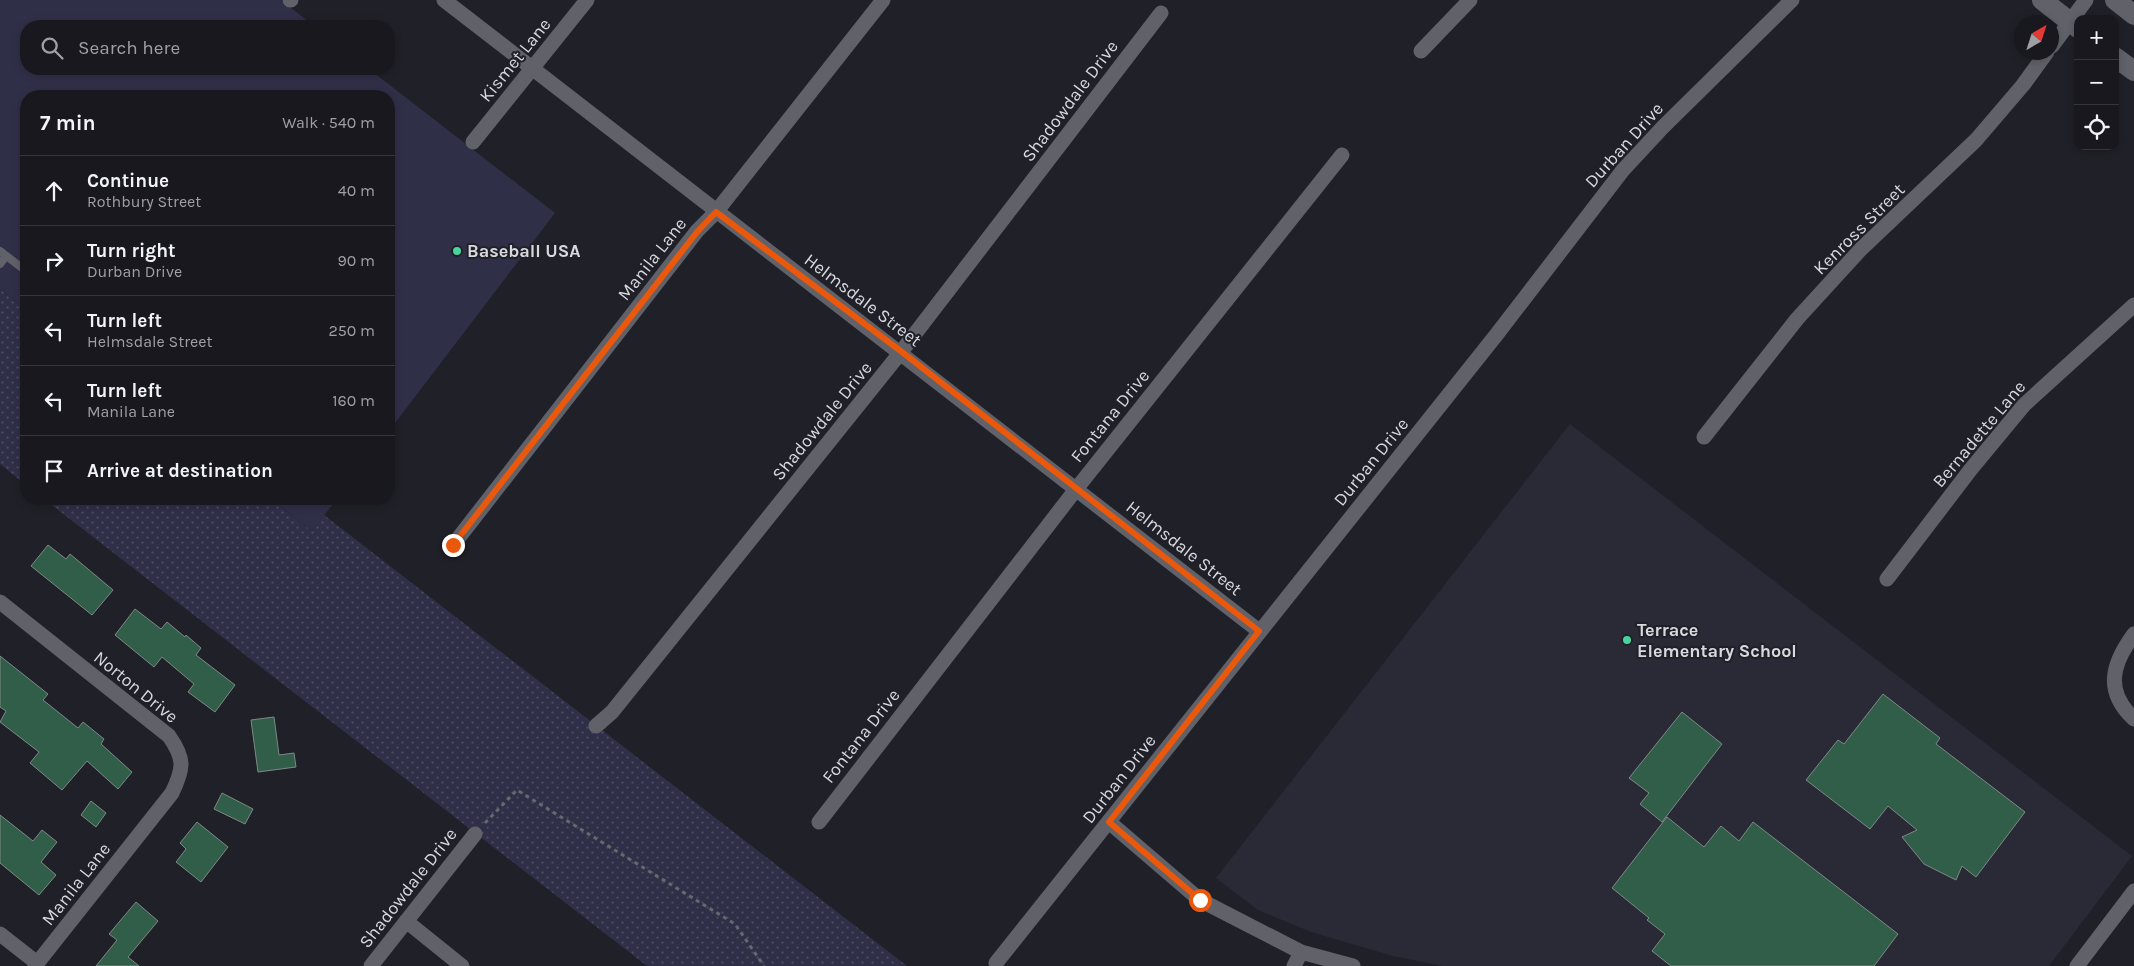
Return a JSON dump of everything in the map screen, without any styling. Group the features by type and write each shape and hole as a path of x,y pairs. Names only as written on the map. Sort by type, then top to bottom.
{"main road":[{"path":"2042,0 2074,24"},
{"path":"2114,0 2134,15"},
{"path":"2119,60 2134,71"}],"street":[{"name":"Helmsdale Street","path":"444,0 716,212 902,352 1259,631"},
{"name":"Kismet Lane","path":"473,142 587,0"},
{"name":"Manila Lane","path":"453,545 691,239 716,212 883,0"},
{"path":"1421,51 1470,0"},
{"name":"Durban Drive","path":"996,963 1497,334 1623,170 1663,127 1792,0"},
{"path":"2078,15 2086,0"},
{"name":"Shadowdale Drive","path":"596,726 619,705 902,352 1161,13"},
{"path":"2059,39 2074,24"},
{"name":"Kenross Street","path":"1704,437 1798,319 1861,249 1976,140 2041,60"},
{"name":"Fontana Drive","path":"819,822 1077,488 1342,155"},
{"name":"Bernadette Lane","path":"1887,579 1971,469 2024,405 2134,305"},
{"name":"Norton Drive","path":"0,602 169,736 179,750 182,765 178,779 172,792 146,826"},
{"path":"2134,634 2122,651 2115,669 2114,688 2124,710 2134,719"},
{"path":"1109,822 1200,900 1301,952 1353,966"},
{"name":"Manila Lane","path":"36,965 146,826"},
{"name":"Shadowdale Drive","path":"371,966 475,834"},
{"path":"2077,966 2134,891"},
{"path":"406,921 462,966"},
{"path":"0,934 36,965"},
{"path":"1294,966 1301,952"}],"lane":[{"path":"0,264 3,253 20,266"}],"path":[{"path":"475,834 517,790 735,924 764,966"}],"shaded area":[{"name":"Baseball USA","path":"0,0 281,0 306,20 20,20 20,75 377,75 555,213 395,423 395,90 20,90 20,304 0,289"},
{"path":"0,289 20,304 20,480 0,464"},
{"name":"Terrace Elementary School","path":"1570,424 2132,856 2049,966 1442,966 1393,956 1311,932 1258,910 1216,878"},
{"path":"52,505 279,505 312,531 324,515 907,966 647,966"},
{"path":"279,505 332,505 312,531"}],"building":[{"path":"48,545 66,559 70,554 113,590 92,615 31,566"},
{"path":"135,609 161,629 167,622 185,637 186,635 201,648 196,655 235,685 215,712 188,692 194,684 162,657 154,667 115,635"},
{"path":"0,656 48,694 43,700 78,728 83,722 104,739 101,744 132,772 118,789 87,761 62,790 30,763 39,752 0,722 6,711 0,707"},
{"path":"1883,694 1940,738 1936,744 2025,812 1976,877 1962,866 1956,880 1924,864 1902,837 1917,830 1888,806 1870,829 1806,780 1838,740 1844,744"},
{"path":"1682,712 1722,744 1662,822 1640,804 1649,793 1629,778"},
{"path":"274,717 279,755 294,753 296,767 258,772 251,720"},
{"path":"222,793 253,809 245,824 214,809"},
{"path":"91,801 106,813 96,827 81,815"},
{"path":"0,815 33,841 42,830 57,842 41,862 56,875 39,895 0,863"},
{"path":"1667,817 1704,847 1721,826 1739,841 1753,822 1898,934 1874,966 1671,966 1652,951 1665,934 1647,920 1649,918 1612,888"},
{"path":"197,822 228,847 201,882 176,862 186,849 180,843"},
{"path":"136,902 158,921 128,957 139,966 96,966 117,940 109,934"}],"place":[{"name":"Baseball USA","path":"457,251"},
{"name":"Terrace Elementary School","path":"1627,640"}],"route":[{"path":"453,545 697,232 716,212 902,352 1259,631 1109,822 1200,900"}]}
